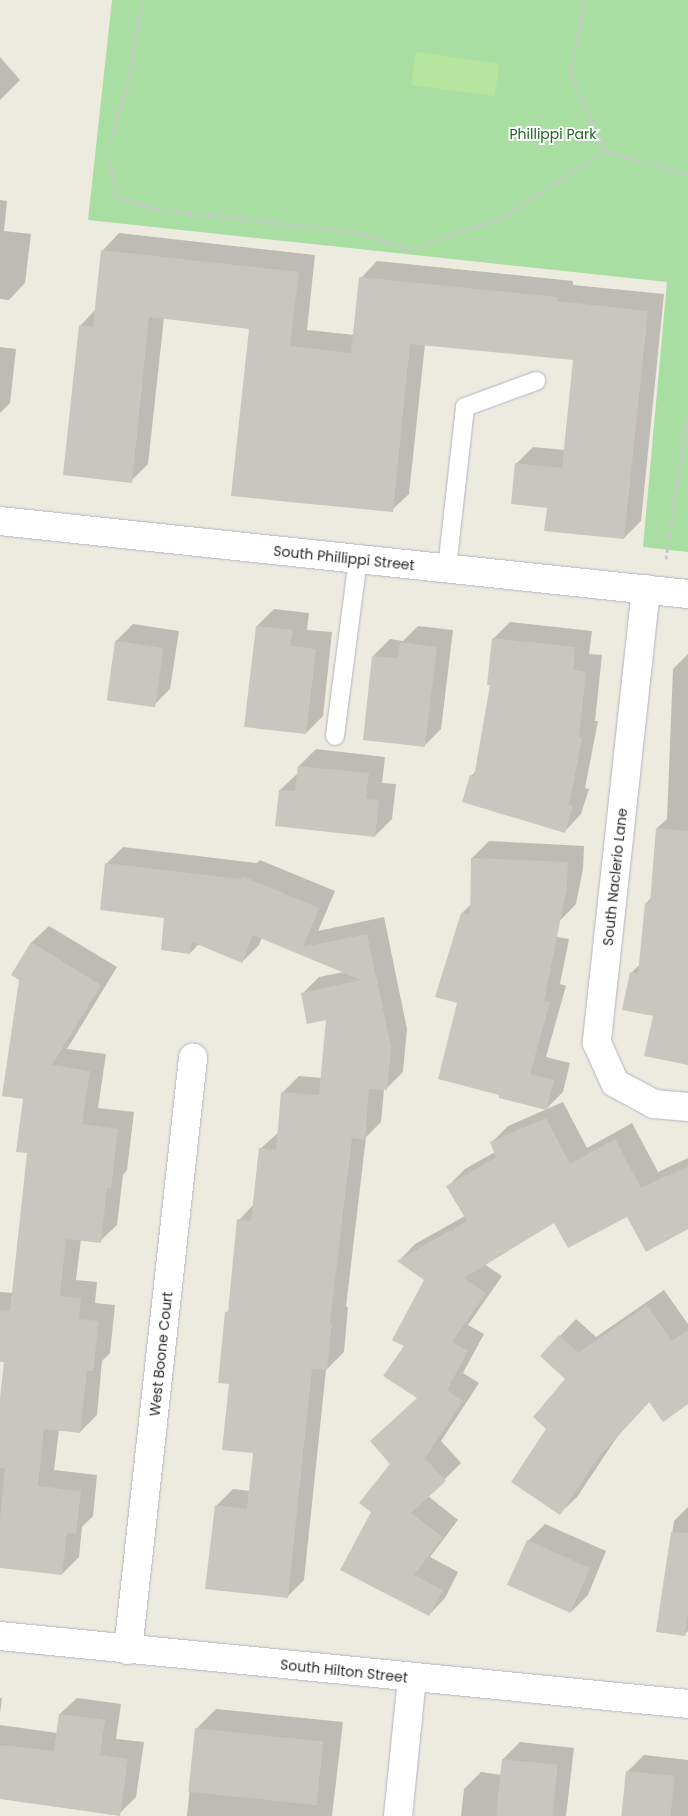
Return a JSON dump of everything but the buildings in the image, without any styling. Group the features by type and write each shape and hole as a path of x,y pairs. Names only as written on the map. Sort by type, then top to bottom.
{"street":[{"name":"South Phillippi Street","path":"0,521 688,594"},
{"name":"South Naclerio Lane","path":"653,590 597,1043 615,1083 654,1104 688,1107"},
{"name":"West Boone Court","path":"128,1650 193,1058"},
{"name":"South Hilton Street","path":"0,1636 688,1704"},
{"path":"398,1816 412,1678"}],"lane":[{"path":"447,568 465,407 536,381"},
{"path":"335,736 358,559"}],"path":[{"path":"142,0 130,76 107,152 117,197 156,209 357,232 410,249 501,218 605,151 688,175"},
{"path":"586,0 570,71 605,151"},
{"path":"653,590 688,412"}],"green space":[{"name":"Phillippi Park","path":"112,0 688,0 688,552 643,547 667,282 88,220"},
{"path":"416,52 499,64 495,96 411,85"}]}
